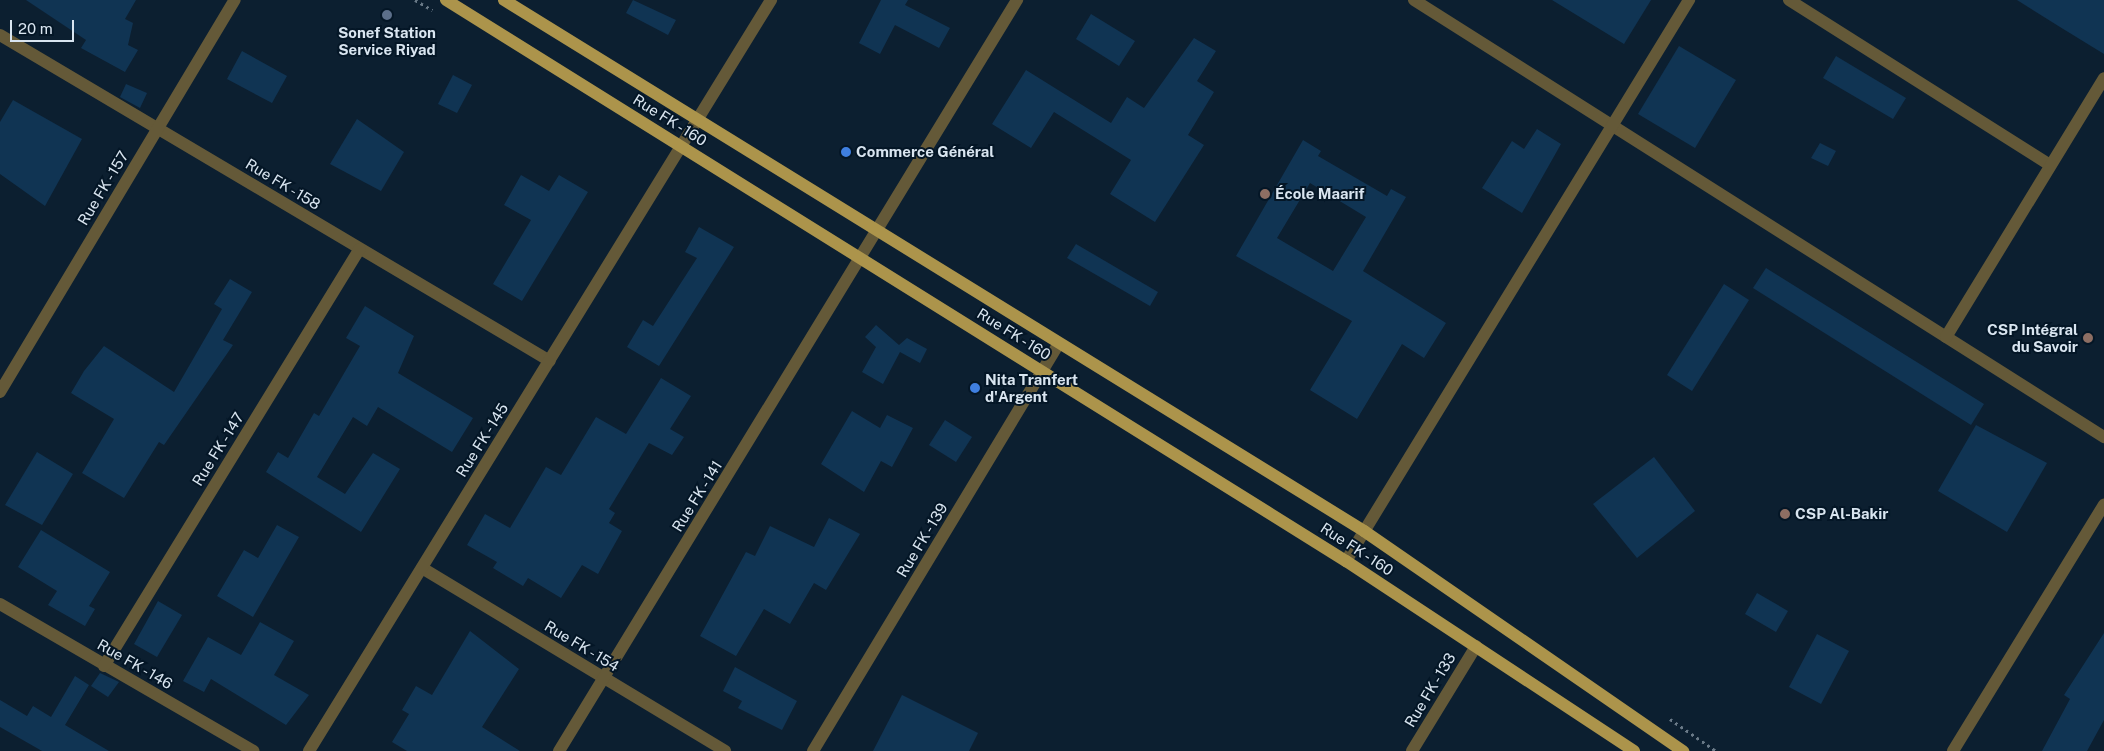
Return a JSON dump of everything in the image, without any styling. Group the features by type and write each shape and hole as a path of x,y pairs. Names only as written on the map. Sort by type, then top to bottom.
{"main road":[{"name":"Rue FK - 160","path":"446,0 1346,561 1634,751"},
{"name":"Rue FK - 160","path":"504,0 1058,345 1364,531 1683,751"}],"street":[{"name":"Rue FK - 157","path":"0,392 234,0"},
{"name":"Rue FK - 145","path":"309,751 682,147 700,121 771,0"},
{"name":"Rue FK - 141","path":"559,751 862,258 1017,0"},
{"path":"1414,0 2104,437"},
{"path":"1346,561 1689,0"},
{"path":"1789,0 2050,165"},
{"name":"Rue FK - 158","path":"2,41 158,129 550,361"},
{"path":"1946,337 2104,78"},
{"name":"Rue FK - 147","path":"104,666 360,249"},
{"name":"Rue FK - 139","path":"814,751 1058,345"},
{"path":"1953,751 2104,505"},
{"name":"Rue FK - 154","path":"422,568 725,751"},
{"name":"Rue FK - 146","path":"0,604 104,666 254,751"},
{"name":"Rue FK - 133","path":"1412,751 1476,646"}],"building":[{"path":"26,0 136,0 125,19 133,23 128,45 138,50 125,72 81,48 86,40"},
{"path":"633,0 676,20 668,35 626,13"},
{"path":"881,0 908,0 905,5 950,28 939,48 895,25 880,54 859,43"},
{"path":"1552,0 1651,0 1624,44"},
{"path":"2017,0 2104,0 2104,54 2060,27"},
{"path":"1091,14 1135,41 1119,66 1076,39"},
{"path":"1194,38 1216,51 1197,81 1214,92 1188,135 1204,145 1155,222 1110,194 1131,160 1054,112 1031,148 992,124 1026,70 1111,123 1127,97 1144,108"},
{"path":"1679,46 1736,80 1695,148 1638,114"},
{"path":"242,51 287,76 272,103 227,79"},
{"path":"1836,56 1906,98 1893,119 1823,78"},
{"path":"453,75 472,85 457,113 438,104"},
{"path":"126,84 147,93 140,108 120,97"},
{"path":"13,100 82,139 45,206 0,174 0,122"},
{"path":"357,119 404,152 381,191 330,164"},
{"path":"1537,129 1561,144 1522,213 1482,188 1512,141 1524,149"},
{"path":"1303,140 1321,151 1318,156 1387,196 1391,189 1406,197 1363,271 1446,323 1424,358 1402,344 1357,419 1310,390 1352,321 1236,256","holes":["1310,183 1366,217 1333,271 1277,238"]},
{"path":"1820,143 1836,151 1828,166 1811,158"},
{"path":"521,175 549,191 559,175 588,192 522,301 493,284 531,220 504,205"},
{"path":"699,227 734,247 659,366 627,347 643,320 653,326 697,258 685,252"},
{"path":"1076,244 1158,292 1150,306 1067,258"},
{"path":"1766,268 1984,404 1971,425 1753,288"},
{"path":"230,279 252,292 223,340 233,345 164,445 159,442 124,498 82,473 114,419 71,393 84,371 104,346 174,392 222,309 214,304"},
{"path":"1724,284 1749,300 1692,391 1667,375"},
{"path":"365,306 414,336 398,373 473,418 452,452 378,407 367,426 353,417 317,477 345,494 373,453 400,469 361,532 266,472 278,452 288,458 314,413 319,416 360,346 346,338"},
{"path":"876,325 899,345 907,338 927,349 920,363 900,352 883,384 862,372 876,347 865,337"},
{"path":"661,378 691,396 670,429 684,437 672,455 649,443 609,509 615,513 609,523 622,531 598,574 582,565 561,598 528,578 523,586 493,568 497,562 467,545 485,514 510,528 546,467 561,475 596,417 626,434"},
{"path":"852,411 880,428 887,415 913,428 892,467 881,461 864,492 821,464"},
{"path":"945,420 972,437 956,462 929,445"},
{"path":"1976,425 2047,463 2007,532 1938,491"},
{"path":"37,452 73,474 42,525 5,505"},
{"path":"1654,457 1695,511 1637,558 1593,504"},
{"path":"829,518 860,534 826,590 814,583 790,624 764,609 736,656 700,636 746,552 755,556 770,526 814,547"},
{"path":"277,525 299,537 253,617 217,596 244,550 258,558"},
{"path":"41,530 110,572 89,606 95,609 85,626 48,605 57,591 18,567"},
{"path":"1757,593 1788,611 1776,632 1745,614"},
{"path":"158,601 182,615 157,657 134,644"},
{"path":"260,622 294,641 274,675 309,695 286,725 211,679 204,692 183,681 208,637 241,655"},
{"path":"470,631 519,669 482,727 520,751 407,751 392,742 409,714 402,710 416,686 432,695"},
{"path":"2104,633 2104,720 2087,751 2042,751 2070,699 2064,695"},
{"path":"1817,634 1849,651 1821,704 1789,687"},
{"path":"735,667 797,701 782,730 738,708 742,701 723,691"},
{"path":"100,673 119,682 108,697 91,686"},
{"path":"75,676 89,685 65,725 109,751 42,751 0,727 0,700 27,716 33,706 51,717"},
{"path":"902,695 978,733 969,751 873,751"}],"place":[{"name":"Sonef Station Service Riyad","path":"387,15"},
{"name":"Commerce Général","path":"846,152"},
{"name":"École Maarif","path":"1265,194"},
{"name":"CSP Intégral du Savoir","path":"2088,338"},
{"name":"Nita Tranfert d'Argent","path":"975,388"},
{"name":"CSP Al-Bakir","path":"1785,514"}]}
